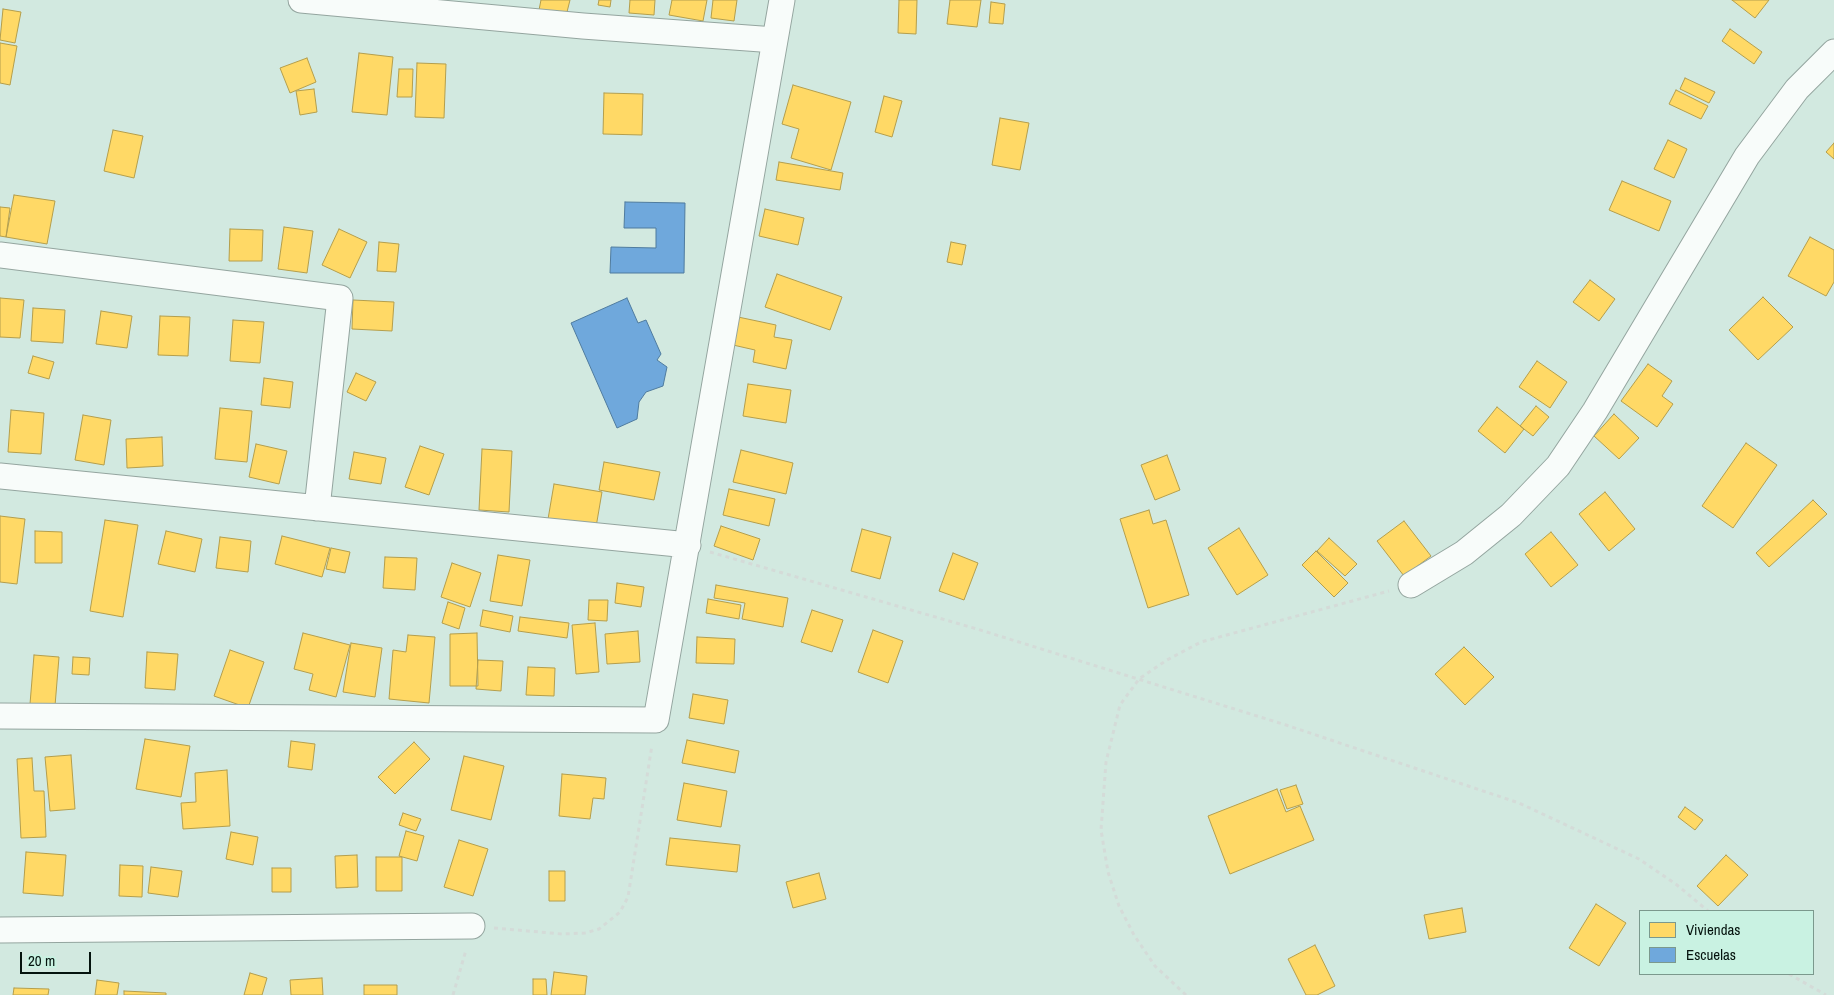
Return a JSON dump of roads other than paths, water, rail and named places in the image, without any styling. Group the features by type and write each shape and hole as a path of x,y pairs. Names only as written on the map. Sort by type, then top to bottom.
{"street":[{"path":"301,0 583,26 775,40"},
{"path":"0,716 656,720 782,0"},
{"path":"1411,585 1464,553 1511,515 1558,466 1595,411 1747,156 1797,89 1834,52"},
{"path":"0,256 340,298 317,508"},
{"path":"0,476 688,545"},
{"path":"0,930 472,926"}]}
